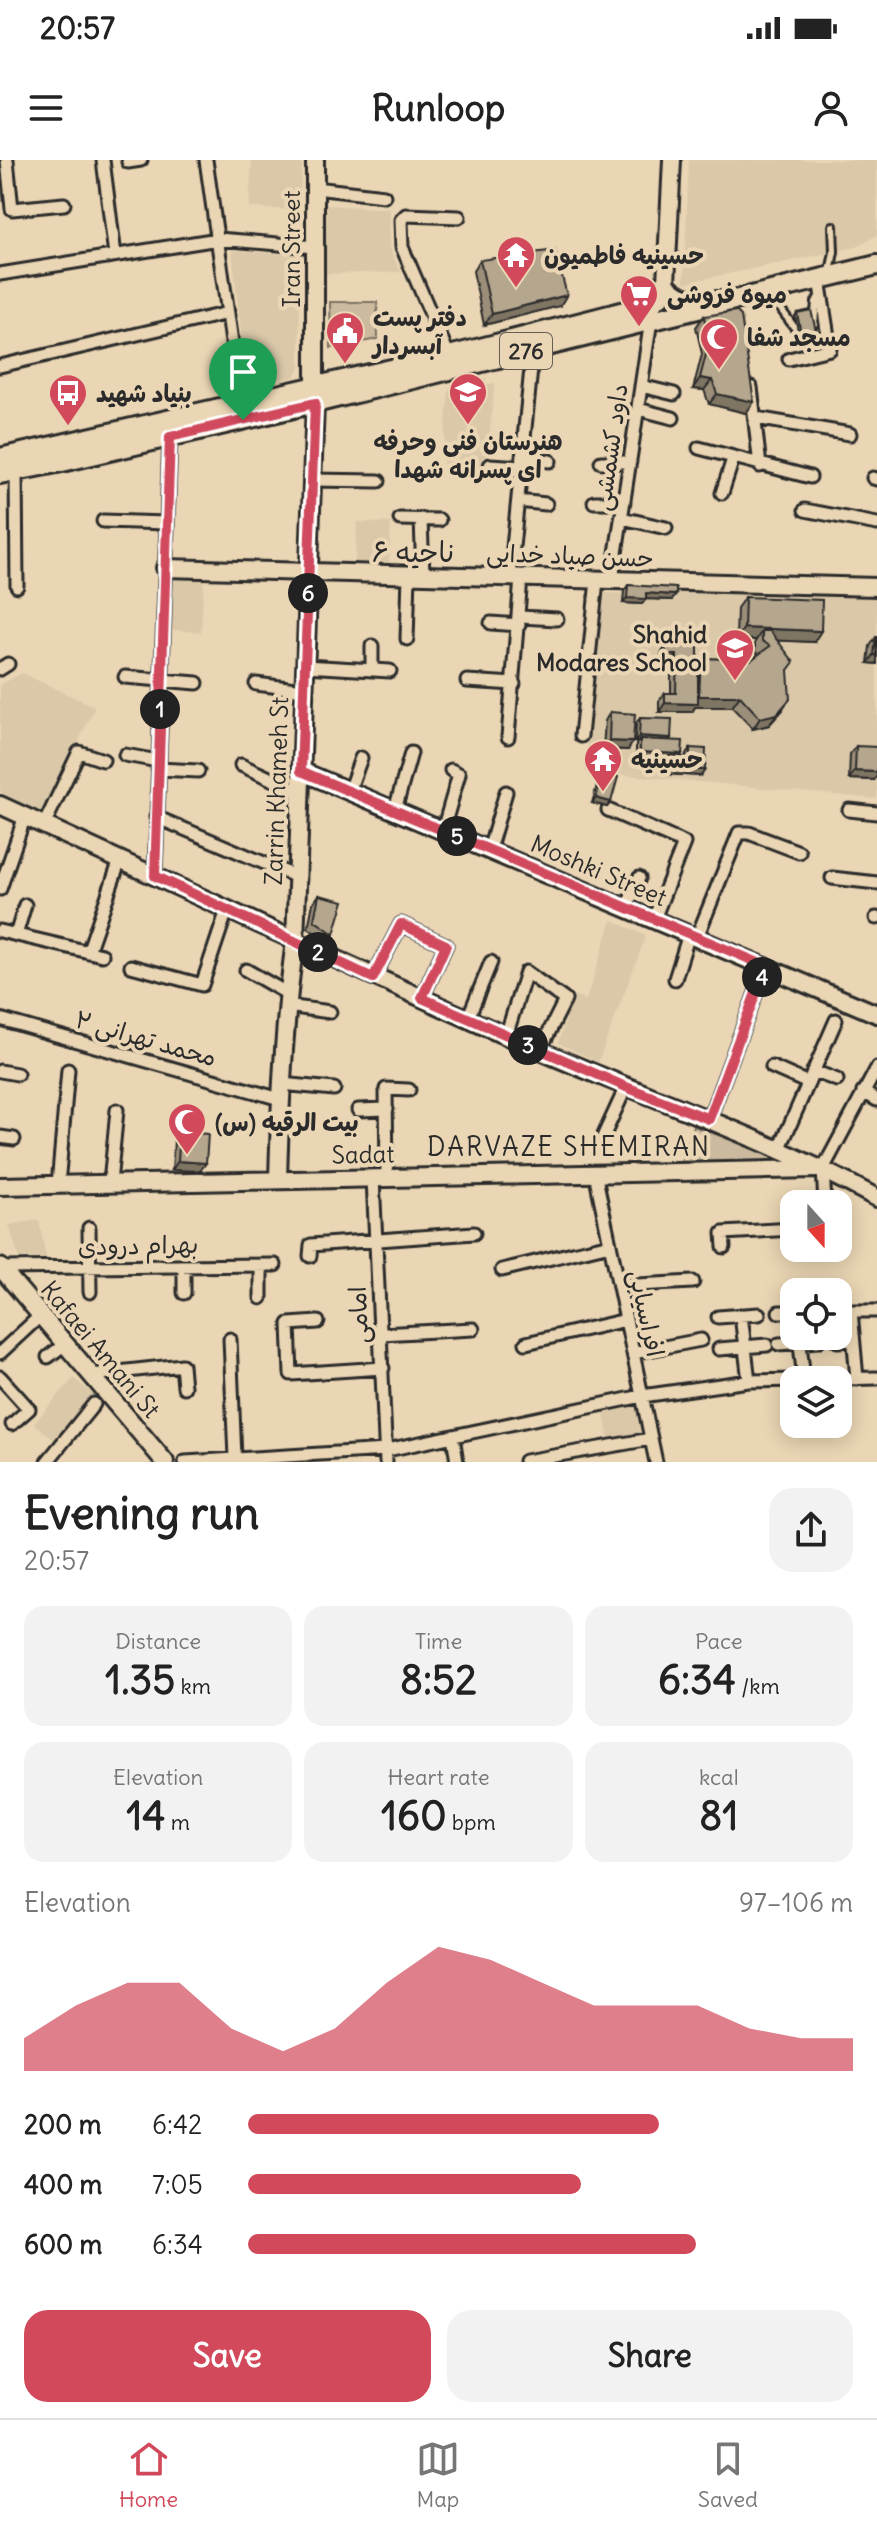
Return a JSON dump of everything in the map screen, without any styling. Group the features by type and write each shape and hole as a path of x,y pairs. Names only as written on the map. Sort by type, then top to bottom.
{"main road":[{"name":"Iran Street","path":"315,160 315,395"},
{"path":"652,312 666,283 672,160"},
{"name":"276","path":"8,473 170,437 449,356 652,312 737,306 757,294 823,283 877,265"},
{"path":"666,283 673,292 686,298 737,306"},
{"name":"276","path":"0,458 241,405 315,395 533,349 652,312"},
{"name":"Zarrin Khameh St","path":"278,1180 287,1000 295,941 315,395"},
{"name":"حسن صیاد خدایی","path":"165,568 877,587"},
{"name":"Moshki Street","path":"301,771 877,1014"},
{"path":"0,805 373,978 626,1087 709,1119 823,1169 877,1198"},
{"name":"Sadat","path":"0,1186 823,1169"},
{"name":"Kafaei Amani St","path":"1,1268 164,1462"}],"street":[{"path":"103,160 115,255"},
{"path":"128,162 141,160"},
{"path":"206,160 241,405"},
{"path":"5,164 12,209 64,204"},
{"path":"315,188 384,196"},
{"path":"449,356 402,247 401,220 406,215 459,217"},
{"path":"0,274 218,239 315,247"},
{"path":"789,359 830,349 823,283"},
{"name":"داود کشمشی","path":"581,736 605,580 622,518 652,312"},
{"path":"0,366 228,313"},
{"path":"508,737 520,621 516,578 518,501 533,349"},
{"path":"749,373 760,466"},
{"path":"641,386 674,394"},
{"path":"638,409 673,418"},
{"path":"756,418 850,434"},
{"path":"155,876 170,437"},
{"path":"699,448 810,477"},
{"path":"722,493 733,459"},
{"path":"490,465 550,461"},
{"path":"601,462 630,462"},
{"path":"8,473 17,586"},
{"path":"312,480 379,481"},
{"path":"518,501 546,504"},
{"path":"594,502 624,502"},
{"path":"805,510 877,524"},
{"path":"622,518 666,528"},
{"path":"400,519 439,520"},
{"path":"407,639 421,519"},
{"path":"103,521 167,523"},
{"path":"491,623 557,619"},
{"path":"372,646 372,670"},
{"path":"305,666 390,671"},
{"path":"125,677 197,683"},
{"path":"467,681 514,684"},
{"path":"256,684 304,690"},
{"path":"44,825 79,752 103,760"},
{"path":"395,810 411,753"},
{"path":"125,755 158,765 198,771"},
{"path":"349,791 361,758"},
{"path":"241,765 300,792"},
{"path":"443,830 459,774 451,770"},
{"path":"489,850 506,792"},
{"path":"608,810 684,843 654,919"},
{"path":"849,810 877,813"},
{"path":"0,889 25,816"},
{"path":"156,817 297,877"},
{"path":"675,979 739,833 749,833 799,852"},
{"path":"88,952 120,860"},
{"path":"627,907 639,878"},
{"path":"832,878 877,883"},
{"path":"16,935 25,905"},
{"path":"131,966 202,985 227,910"},
{"path":"373,978 401,924 446,945 422,998"},
{"path":"0,931 102,955"},
{"path":"468,1018 491,962"},
{"path":"709,1119 766,966"},
{"path":"246,970 287,1000 330,1012"},
{"path":"506,1036 526,972 565,1000 540,1050"},
{"name":"محمد تهرانی ۲","path":"0,1019 281,1091 334,1089"},
{"path":"779,1150 836,1020"},
{"path":"772,1067 808,1083"},
{"path":"824,1190 823,1169 877,1068"},
{"path":"58,1185 68,1070"},
{"path":"0,1071 17,1074"},
{"path":"813,1071 837,1080"},
{"path":"604,1135 626,1087"},
{"path":"358,1110 387,1109 386,1089 409,1090"},
{"path":"863,1092 877,1100"},
{"name":"امامی","path":"387,1109 376,1242 387,1456"},
{"path":"110,1183 117,1110"},
{"path":"0,1137 14,1139"},
{"name":"افراسیابی","path":"595,1173 656,1462"},
{"path":"89,1228 90,1292"},
{"path":"724,1247 723,1233 780,1230"},
{"path":"310,1256 311,1245 474,1233"},
{"path":"502,1270 610,1244"},
{"path":"261,1265 261,1298"},
{"name":"بهرام درودی","path":"1,1268 275,1265"},
{"path":"184,1267 184,1293"},
{"path":"619,1286 693,1282"},
{"path":"852,1311 876,1311"},
{"path":"718,1317 759,1314"},
{"path":"0,1353 41,1315"},
{"path":"741,1315 749,1381"},
{"path":"526,1343 626,1320"},
{"path":"318,1322 289,1324 291,1374 383,1368"},
{"path":"381,1334 473,1329"},
{"path":"852,1337 857,1379"},
{"path":"230,1339 235,1458"},
{"path":"633,1353 701,1340"},
{"path":"719,1349 780,1343"},
{"path":"48,1357 65,1344"},
{"path":"91,1375 182,1365 184,1387"},
{"path":"0,1377 29,1409 12,1424"},
{"path":"852,1379 877,1378"},
{"path":"185,1462 235,1458 387,1456 453,1436 642,1396 749,1381 780,1380"},
{"path":"47,1462 94,1404"},
{"path":"453,1436 457,1462"},
{"path":"525,1461 651,1439"}],"lane":[{"path":"757,294 777,304 794,327 814,324 816,302 834,252 833,226"}],"shaded area":[{"path":"252,160 302,163 299,210 249,208"},
{"path":"689,160 877,160 877,235 857,247 684,283"},
{"path":"327,205 390,209 389,248 401,272 325,274"},
{"path":"232,250 299,255 300,367 294,377 247,388"},
{"path":"330,302 377,302 378,339 331,348"},
{"name":"هنرستان فنی وحرفه ای پسرانه شهدا","path":"486,378 486,384 495,383 486,469 443,464 449,388"},
{"path":"357,522 391,523 389,566 355,564"},
{"path":"174,578 204,579 201,632 171,630"},
{"name":"Shahid Modares School","path":"622,587 877,591 877,799 585,771 599,592 621,594"},
{"path":"22,673 95,707 44,814 0,792 0,685"},
{"path":"612,920 646,936 598,1062 558,1043 574,995 586,1000"},
{"path":"694,1126 787,1161 681,1162"},
{"path":"39,1220 46,1258 19,1258 9,1225"},
{"path":"74,1378 96,1397 56,1442 34,1423"},
{"path":"634,1401 641,1434 609,1441 603,1408"}],"building":[{"name":"حسینیه فاطمیون","path":"555,250 567,295 492,314 480,260"},
{"path":"811,310 816,331 801,334 797,313"},
{"name":"مسجد شفا","path":"736,311 741,316 754,402 717,394 712,380 700,378 709,343 704,316"},
{"path":"628,585 676,588 676,595 646,593 646,599 627,598"},
{"path":"745,597 822,600 821,631 744,628"},
{"path":"762,631 770,631 794,662 788,670 790,699 777,714 760,718 740,696 699,696 701,658 751,660 770,646 762,641"},
{"path":"666,646 698,646 698,704 665,703 665,693 676,693 677,655 666,655"},
{"path":"610,712 635,714 633,742 609,741"},
{"path":"640,718 672,719 671,738 639,736"},
{"path":"640,739 683,741 682,754 640,752"},
{"path":"856,746 877,747 877,772 855,771"},
{"path":"690,748 706,749 705,770 669,769 670,756 690,757"},
{"name":"حسینیه","path":"603,773 618,777 611,802 596,798"},
{"path":"319,895 344,901 334,934 314,920"},
{"path":"180,1132 208,1134 206,1163 178,1161"}],"place":[{"name":"حسینیه فاطمیون","path":"516,289"},
{"name":"میوه فروشی","path":"639,328"},
{"name":"دفتر پست آبسردار","path":"345,365"},
{"name":"مسجد شفا","path":"719,371"},
{"name":"هنرستان فنی وحرفه ای پسرانه شهدا","path":"468,426"},
{"name":"بنیاد شهید","path":"68,427"},
{"name":"Shahid Modares School","path":"735,682"},
{"name":"حسینیه","path":"603,793"},
{"name":"بیت الرقیه (س)","path":"187,1156"}],"district":[{"name":"ناحیه ۶","path":"413,552"},
{"name":"DARVAZE SHEMIRAN","path":"569,1146"}],"route":[{"path":"315,403 301,771 766,966 709,1119 626,1087 422,998 446,945 401,924 373,978 155,876 170,437 243,420 315,403"}]}
